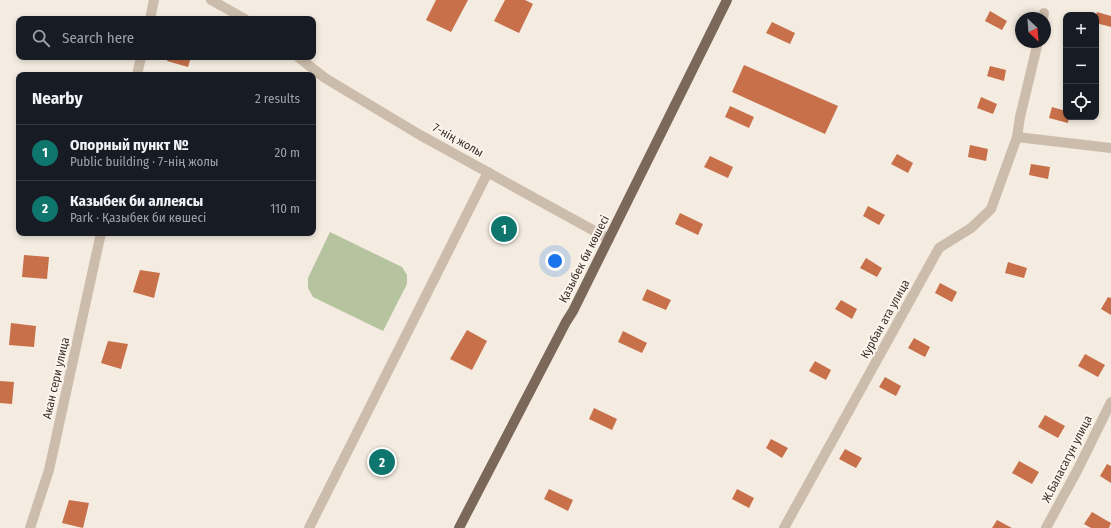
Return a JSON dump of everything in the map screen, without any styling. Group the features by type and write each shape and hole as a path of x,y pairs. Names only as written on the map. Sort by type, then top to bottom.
{"main road":[{"name":"Қазыбек би көшесі","path":"459,528 573,310 727,0"}],"street":[{"path":"151,16 154,0"},
{"path":"212,0 240,16"},
{"name":"Курбан ата улица","path":"784,528 939,248 971,228 991,209 1017,137 1020,117 1037,48"},
{"path":"138,72 140,60"},
{"name":"7-нің жолы","path":"302,60 324,78 420,135 609,239"},
{"path":"1017,137 1111,148"},
{"path":"309,528 488,172"},
{"name":"Акан сери улица","path":"30,528 49,470 101,236"},
{"name":"Ж.Баласагун улица","path":"1046,528 1111,402"}],"green space":[{"path":"330,232 402,267 407,275 407,284 383,331 313,297 308,288 308,278"}],"building":[{"path":"436,0 468,0 451,32 426,20"},
{"path":"505,0 525,0 533,4 519,33 494,21"},
{"path":"990,11 1007,21 1002,30 985,21"},
{"path":"1099,13 1111,16 1111,27 1099,24"},
{"path":"772,22 795,33 790,44 766,33"},
{"path":"168,60 190,60 188,67"},
{"path":"744,65 838,106 825,134 732,92"},
{"path":"990,66 1006,70 1004,81 987,76"},
{"path":"981,97 997,104 993,114 977,108"},
{"path":"730,106 754,117 749,128 725,117"},
{"path":"1052,107 1063,110 1063,120 1068,120 1068,123 1049,118"},
{"path":"970,145 988,149 986,161 968,157"},
{"path":"897,154 913,163 908,173 891,164"},
{"path":"710,156 733,167 728,178 704,167"},
{"path":"1031,164 1050,167 1048,179 1029,175"},
{"path":"868,206 885,215 879,225 863,216"},
{"path":"680,213 703,224 698,235 675,224"},
{"path":"24,255 49,257 47,279 22,277"},
{"path":"866,258 882,268 877,277 860,268"},
{"path":"1008,262 1027,268 1024,278 1005,273"},
{"path":"140,270 160,273 154,298 133,292"},
{"path":"940,283 957,292 952,302 935,293"},
{"path":"647,289 671,300 666,310 642,300"},
{"path":"1108,297 1111,298 1111,315 1101,309"},
{"path":"841,300 857,309 852,319 835,309"},
{"path":"11,323 36,326 34,347 9,345"},
{"path":"467,330 487,341 472,370 450,359"},
{"path":"623,331 647,343 642,353 618,342"},
{"path":"914,338 930,347 925,357 908,348"},
{"path":"108,341 128,344 121,369 101,363"},
{"path":"1085,354 1105,365 1098,377 1078,366"},
{"path":"815,361 831,370 826,380 809,371"},
{"path":"885,377 901,386 896,396 879,387"},
{"path":"0,381 14,382 12,404 0,403"},
{"path":"594,408 617,419 612,430 589,419"},
{"path":"1045,415 1065,426 1058,438 1038,427"},
{"path":"771,439 788,448 782,458 766,448"},
{"path":"845,449 862,458 856,468 839,459"},
{"path":"1019,461 1039,472 1032,484 1012,473"},
{"path":"1107,464 1111,466 1111,483 1100,476"},
{"path":"549,489 573,500 568,511 544,499"},
{"path":"737,489 754,498 749,508 732,499"},
{"path":"69,500 89,503 83,528 62,523"},
{"path":"1092,512 1111,523 1109,528 1091,528 1084,524"},
{"path":"997,520 1012,528 992,528"}],"place":[{"name":"Опорный пункт №","path":"504,229"},
{"name":"Казыбек би аллеясы","path":"382,462"}]}
